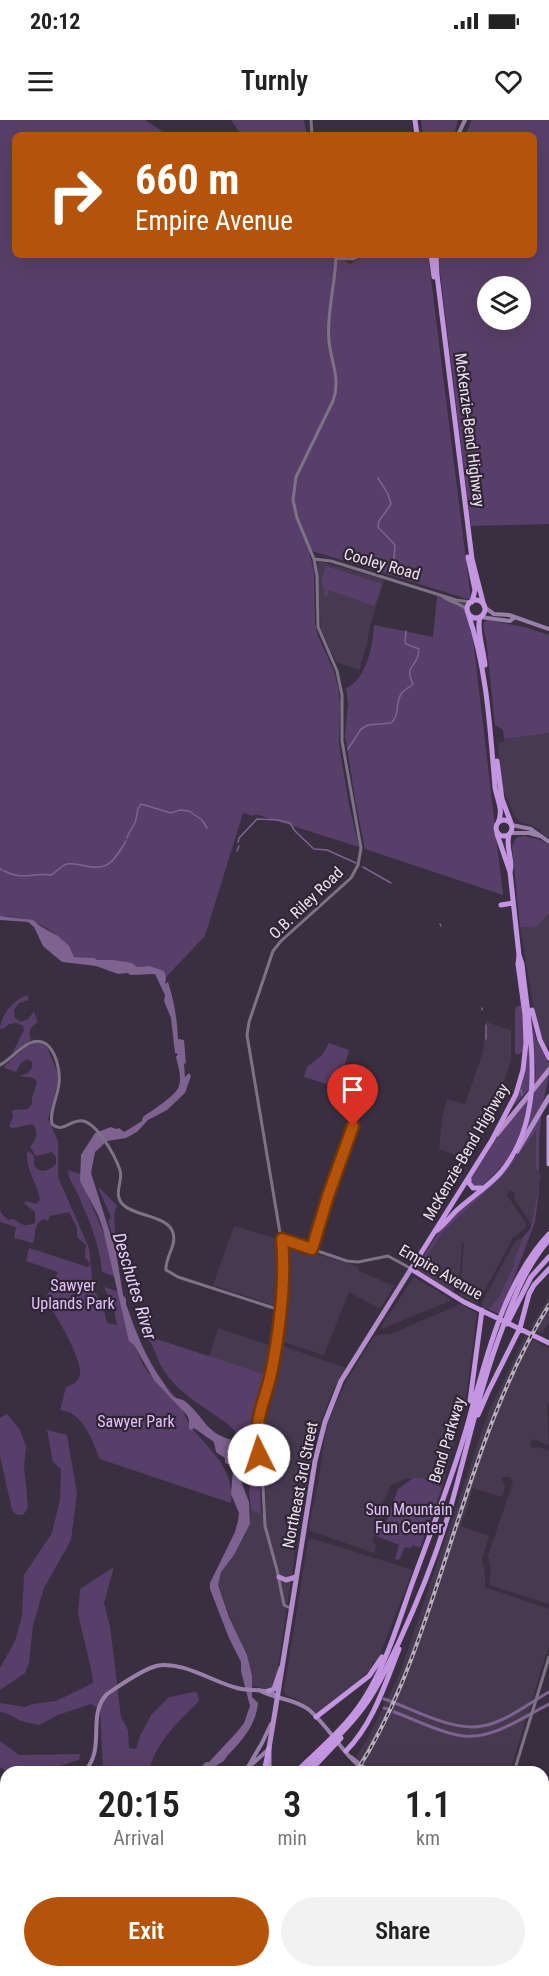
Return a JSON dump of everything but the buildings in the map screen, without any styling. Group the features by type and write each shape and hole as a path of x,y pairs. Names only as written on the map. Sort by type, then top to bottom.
{"highway":[{"name":"McKenzie-Bend Highway","path":"431,258 468,559 475,592 472,602"},
{"name":"McKenzie-Bend Highway","path":"436,258 472,559 484,607"},
{"path":"478,601 484,607 484,613 480,617 478,626 483,647 500,787 511,824 510,834 504,837 497,834 495,828 501,812 495,788 483,668 468,612 472,602 478,601"},
{"path":"468,612 473,618 480,617"},
{"path":"498,823 503,820 511,824"},
{"name":"McKenzie-Bend Highway","path":"435,1232 500,1174 509,1162 524,1133 532,1097 534,1078 532,1037 519,955 510,872 497,834"},
{"name":"McKenzie-Bend Highway","path":"510,834 507,846 512,867 510,872"},
{"path":"501,905 513,903"},
{"name":"McKenzie-Bend Highway","path":"435,1232 513,1103 522,1078 526,1025 516,977 519,955"},
{"path":"522,964 536,1029 549,1058"},
{"path":"549,1117 549,1164"},
{"path":"469,1177 471,1186 475,1189 482,1188"},
{"name":"Northeast 3rd Street","path":"411,1269 435,1232"},
{"name":"Bend Parkway","path":"340,1734 374,1681 405,1603 462,1443 485,1363 511,1293 525,1267 549,1234"},
{"name":"Bend Parkway","path":"307,1766 340,1734 369,1700 419,1598 442,1534 483,1385 498,1341 522,1281 549,1240"},
{"path":"498,1341 531,1277 549,1257"},
{"name":"Empire Avenue","path":"411,1269 457,1298 549,1342"},
{"path":"458,1480 483,1403 520,1328 529,1294 549,1269"},
{"path":"462,1443 476,1369 482,1310"},
{"path":"346,1751 371,1715 419,1598"},
{"path":"316,1717 372,1672 405,1603"},
{"path":"314,1766 330,1744"},
{"name":"Bend Parkway","path":"303,1766 330,1744"},
{"path":"265,1766 269,1748"}],"main road":[{"path":"484,607 491,613 509,615 549,629"},
{"path":"480,617 510,621 514,618"},
{"path":"511,824 529,828 549,842"},
{"path":"510,834 529,833 540,836"},
{"path":"492,1140 549,1070"},
{"path":"509,1162 525,1140 549,1097"},
{"name":"Northeast 3rd Street","path":"269,1766 269,1748 292,1609 294,1578 315,1461 325,1422 341,1381 411,1269"},
{"path":"279,1580 294,1578"},
{"path":"268,1691 274,1688 276,1677 283,1664"},
{"path":"89,1766 95,1754 97,1714 102,1699 150,1668 163,1665 177,1667 242,1690 268,1691 278,1697"},
{"path":"258,1690 302,1706 316,1717 362,1766"},
{"path":"249,1766 274,1718"},
{"path":"249,1766 269,1748"}],"street":[{"name":"O.B. Riley Road","path":"292,1609 284,1605 264,1520 263,1486 256,1430 258,1413 272,1368 283,1271 282,1239 253,1075 248,1027 273,951 351,878 358,865 362,848 342,741 340,680 318,627 314,559 295,513 293,491 296,477 336,393 336,376 329,335 336,258"},
{"name":"Cooley Road","path":"314,559 331,561 460,601 472,602"},
{"name":"Cooley Road","path":"441,595 463,606 468,612"},
{"path":"0,1065 28,1044 39,1041 47,1044 53,1053 60,1077 52,1124 61,1128 81,1121 88,1122 96,1129 121,1173 118,1194 121,1203 129,1209 165,1223 172,1229 174,1238 165,1265 169,1273 280,1310"},
{"path":"311,1248 353,1126"},
{"name":"Empire Avenue","path":"282,1239 355,1262 388,1256 411,1269"},
{"path":"516,1766 549,1657"}],"shaded area":[{"path":"317,562 384,581 359,670 336,662 321,630"},
{"path":"549,733 549,838 542,835 540,830 519,822 513,813 502,787 498,743 503,742 504,739"},
{"path":"549,913 549,1045 546,1049 537,1028 520,927 536,928"},
{"path":"0,916 33,920 58,936 69,946 74,957 113,960 132,963 137,967 150,966 164,971 165,984 168,982 174,1003 178,1039 184,1040 185,1077 189,1073 191,1076 185,1093 167,1110 148,1120 137,1132 126,1138 107,1141 95,1152 91,1173 116,1252 123,1295 151,1364 172,1396 186,1402 212,1430 239,1444 237,1458 243,1467 241,1481 249,1502 250,1524 234,1555 221,1572 218,1585 229,1617 247,1655 252,1676 252,1697 258,1703 255,1718 244,1736 224,1761 216,1766 202,1766 209,1762 237,1732 244,1723 250,1706 241,1671 241,1662 210,1589 210,1583 238,1521 239,1513 231,1494 233,1469 225,1463 225,1458 216,1452 214,1442 194,1428 189,1429 187,1415 154,1380 134,1345 129,1341 103,1229 80,1181 81,1155 95,1133 111,1127 126,1131 142,1121 143,1117 177,1090 180,1075 171,1018 164,1001 165,995 155,974 118,974 96,966 62,962 43,946 34,927 28,922 0,920"},
{"path":"486,1022 511,1030 511,1060 490,1126 466,1159 439,1149 442,1118 447,1099 465,1104 483,1052"},
{"path":"536,1130 536,1168 540,1174 531,1224 514,1198 515,1192 509,1191 507,1195 526,1223 526,1227 513,1238 478,1303 475,1303 460,1295 464,1243 462,1243 460,1272 454,1291 417,1269 443,1232 504,1175"},
{"path":"234,1226 278,1239 276,1306 213,1285"},
{"path":"523,1237 514,1265 498,1299 488,1309 483,1307 482,1303 509,1252 515,1242"},
{"path":"286,1244 359,1267 359,1271 394,1286 380,1309 349,1292 324,1355 280,1341"},
{"path":"414,1277 452,1300 382,1329 381,1326"},
{"path":"549,1297 549,1322 542,1334 530,1328"},
{"path":"460,1304 477,1313 465,1404 442,1488 422,1478 406,1479 391,1485 382,1505 382,1521 375,1532 374,1553 310,1531 326,1430 349,1376 375,1335 391,1334"},
{"path":"218,1328 272,1346 267,1375 209,1357"},
{"path":"525,1336 549,1348 549,1402 547,1405 549,1446 533,1439 530,1443 532,1448 539,1447 549,1451 549,1604 489,1585 491,1570 488,1556 513,1482 510,1477 504,1477 502,1480 505,1487 502,1497 473,1488 461,1526 489,1536 482,1559 485,1587 549,1609 549,1645 512,1766 367,1766 356,1757 368,1738 400,1673 488,1413"},
{"path":"280,1345 346,1368 334,1388 318,1428 297,1540 278,1667 273,1686 266,1689 252,1686 247,1655 218,1585 221,1572 234,1555 250,1524 251,1510 266,1514 259,1427 262,1408 272,1378 277,1346"},
{"path":"311,1538 413,1570 378,1659 372,1663 371,1669 345,1693 316,1714 299,1700 286,1695 284,1690 308,1541"}],"green space":[{"path":"0,120 145,120 165,132 12,132 12,258 341,258 350,264 359,258 428,258 471,600 309,550 314,572 315,624 338,686 339,744 349,805 359,847 255,814 254,816 243,813 205,936 166,977 164,971 150,966 137,967 113,960 74,957 58,936 44,927 20,918 0,916"},
{"path":"231,120 304,120 306,132 239,132"},
{"path":"421,120 458,120 455,132 423,132"},
{"path":"472,120 549,120 549,524 471,526 438,258 537,258 537,132 466,132"},
{"path":"326,566 382,584 374,606 329,590 327,596 323,595 325,590 322,586 322,577"},
{"path":"437,596 469,605 503,895 365,849 345,735 348,704 346,688 359,678 367,661 374,625 433,637"},
{"path":"488,620 549,635 549,733 504,739 503,730 495,725 484,628 484,622"},
{"path":"523,836 541,840 549,845 549,913 536,928 520,927 512,846 516,838"},
{"path":"27,995 29,1000 19,1003 14,1010 15,1018 21,1022 28,1019 34,1012 38,1022 30,1030 31,1040 12,1054 24,1030 23,1026 17,1023 9,1024 0,1029 1,1023 9,1008 17,1000"},
{"path":"521,1005 524,1023 524,1051 517,1055 515,1052 515,1011 516,1007"},
{"path":"532,1023 536,1039 549,1063 549,1067 535,1083 536,1072"},
{"path":"528,1033 531,1087 510,1110 527,1060"},
{"name":"Sawyer Park","path":"35,1043 47,1047 58,1074 48,1119 58,1141 58,1177 89,1248 93,1287 107,1323 117,1325 114,1310 104,1287 120,1292 122,1310 129,1333 147,1371 172,1392 192,1428 214,1453 225,1470 231,1491 231,1503 100,1459 86,1428 75,1416 60,1410 66,1387 78,1380 80,1368 73,1348 45,1300 58,1272 26,1261 29,1248 88,1267 90,1264 85,1257 86,1245 77,1237 77,1228 69,1212 50,1216 48,1221 44,1219 38,1223 33,1243 14,1238 16,1227 0,1222 0,1208 1,1213 8,1220 14,1219 26,1225 35,1223 35,1212 24,1203 26,1201 36,1204 40,1200 28,1166 27,1153 29,1151 34,1156 34,1165 39,1170 48,1170 56,1164 56,1157 52,1152 36,1156 30,1147 36,1137 33,1124 14,1128 9,1126 13,1117 12,1111 28,1109 32,1104 37,1082 34,1078 19,1076 28,1073 32,1068 32,1062 27,1059 20,1064 16,1072 4,1066 26,1047"},
{"path":"329,1043 349,1050 344,1067 339,1066 333,1086 304,1077 307,1067 322,1055"},
{"path":"549,1074 542,1109 539,1172 536,1168 536,1131 504,1175 443,1232 418,1269 423,1256 442,1229 456,1213 500,1174 519,1152 527,1139 518,1149 533,1091"},
{"path":"529,1096 523,1124 509,1156 481,1186 472,1186 470,1178 499,1133"},
{"path":"68,1170 83,1175 86,1192 109,1245 116,1277 102,1272 93,1231"},
{"path":"539,1184 535,1222 500,1315 488,1309 498,1299 514,1265 523,1237 530,1229"},
{"path":"98,1187 117,1205 114,1215 116,1247 108,1221 111,1218"},
{"name":"Sawyer Park","path":"144,1335 267,1375 255,1410 253,1430 260,1480 261,1514 251,1510 249,1492 252,1464 248,1449 241,1437 173,1382 165,1373 150,1342"},
{"path":"7,1414 20,1430 26,1446 24,1466 28,1507 24,1514 20,1515 12,1510 0,1456 0,1418"},
{"path":"47,1430 67,1435 77,1493 71,1540 44,1588 33,1625 29,1663 25,1673 0,1690 0,1668 15,1641 22,1616 24,1575 52,1533 60,1499 61,1469 53,1462"},
{"name":"Sun Mountain Fun Center","path":"413,1478 422,1478 442,1488 420,1548 413,1545 410,1548 405,1547 399,1560 395,1559 399,1545 374,1535 382,1521 386,1522 398,1489"},
{"path":"114,1567 104,1603 110,1626 121,1717 128,1730 129,1748 136,1749 151,1715 169,1697 197,1692 199,1701 162,1742 150,1766 103,1766 100,1709 91,1704 58,1715 39,1725 21,1721 0,1712 0,1703 25,1707 56,1701 93,1683 78,1614 80,1589"},
{"path":"0,1741 19,1755 80,1754 79,1760 60,1766 0,1766"}],"waterway":[{"path":"378,478 391,504 379,521 378,527 395,545 389,574"},
{"path":"348,749 361,729 368,725 391,723 396,716 401,694 413,684 410,669 418,656 419,649 406,644 406,631"},
{"path":"127,838 141,804 171,813 180,810 189,811 202,820 207,828"},
{"path":"238,842 257,819 278,820 290,823 314,849 327,850 356,863"},
{"path":"4,871 22,876 51,875 67,864 103,866 113,860 126,841"},
{"path":"237,851 239,846"},
{"path":"363,867 391,883"},
{"path":"486,1025 486,1039"},
{"path":"521,1090 522,1095"},
{"path":"384,1699 432,1718 470,1727 499,1721 549,1692"},
{"path":"394,1712 447,1732 475,1736 497,1731 549,1704"},
{"path":"384,1708 388,1709"}],"railway":[{"path":"360,1766 402,1683 498,1407 513,1372 549,1305"}],"route":[{"path":"259,1455 256,1435 258,1418 270,1375 279,1321 283,1271 282,1239 312,1249 353,1126"}],"park label":[{"name":"Sawyer Uplands Park","path":"73,1294"}],"water label":[{"name":"Deschutes River","path":"135,1286"}]}
